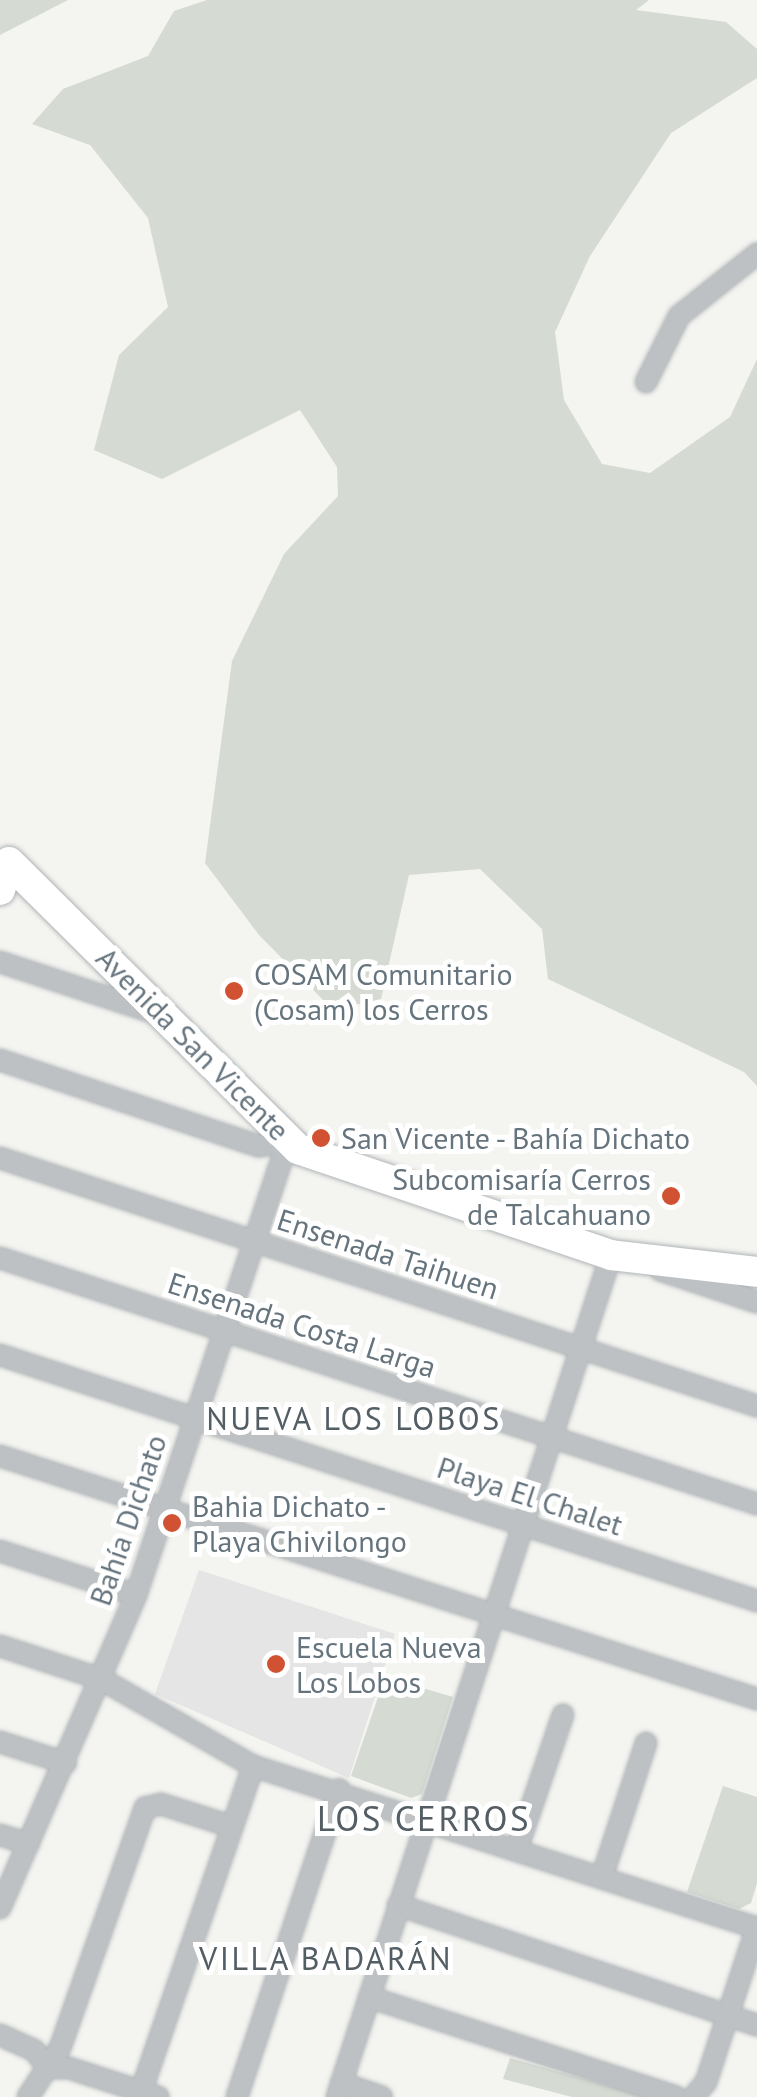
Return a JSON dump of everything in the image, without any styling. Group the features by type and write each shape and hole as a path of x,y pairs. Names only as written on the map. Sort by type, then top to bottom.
{"street":[{"path":"646,382 679,316 757,254"},
{"name":"Avenida San Vicente","path":"3,868 172,1018 288,1142 757,1302"},
{"path":"0,962 172,1018"},
{"path":"0,1060 259,1146 288,1142"},
{"name":"Bahía Dichato","path":"0,1908 66,1764 136,1595 288,1142"},
{"name":"Ensenada Taihuen","path":"0,1158 757,1406"},
{"path":"382,2097 339,2090 611,1255 757,1272"},
{"name":"Ensenada Costa Larga","path":"0,1258 757,1504"},
{"name":"Playa El Chalet","path":"0,1355 757,1601"},
{"path":"0,1456 757,1699"},
{"path":"0,1551 136,1595"},
{"path":"0,1646 101,1679 253,1766 339,1790 757,1928 706,2082 694,2097"},
{"path":"517,1849 563,1715"},
{"path":"0,1742 66,1764"},
{"path":"602,1877 646,1743"},
{"path":"0,2035 34,2050 48,2068 150,2094 230,1826 253,1766"},
{"path":"237,2097 339,1790"},
{"path":"28,2097 48,2068 145,1808 162,1804 230,1826"},
{"path":"0,1835 29,1844"},
{"path":"398,1905 757,2025"},
{"path":"369,1997 676,2097"}],"shaded area":[{"path":"0,0 68,0 0,35"},
{"path":"207,0 649,0 636,10 726,22 757,49 757,78 671,133 590,256 555,332 564,400 602,464 650,473 730,417 757,359 757,1086 744,1072 548,979 542,929 480,869 409,875 381,999 333,1010 259,935 205,863 232,661 284,554 338,496 337,467 300,410 162,479 94,450 119,355 168,307 148,218 90,145 32,124 63,89 148,56 174,11"},
{"name":"Escuela Nueva Los Lobos","path":"199,1570 395,1634 349,1778 155,1694"},
{"path":"385,1677 453,1697 422,1794 411,1798 351,1776"},
{"path":"723,1786 757,1797 757,1883 751,1903 739,1909 687,1892"},
{"path":"510,2058 648,2097 572,2097 503,2079"}],"place":[{"name":"COSAM Comunitario (Cosam) los Cerros","path":"234,991"},
{"name":"San Vicente - Bahía Dichato","path":"321,1138"},
{"name":"Subcomisaría Cerros de Talcahuano","path":"671,1196"},
{"name":"Bahia Dichato - Playa Chivilongo","path":"172,1523"},
{"name":"Escuela Nueva Los Lobos","path":"276,1664"}],"district":[{"name":"NUEVA LOS LOBOS","path":"354,1418"},
{"name":"LOS CERROS","path":"424,1818"},
{"name":"VILLA BADARÁN","path":"326,1958"}]}
